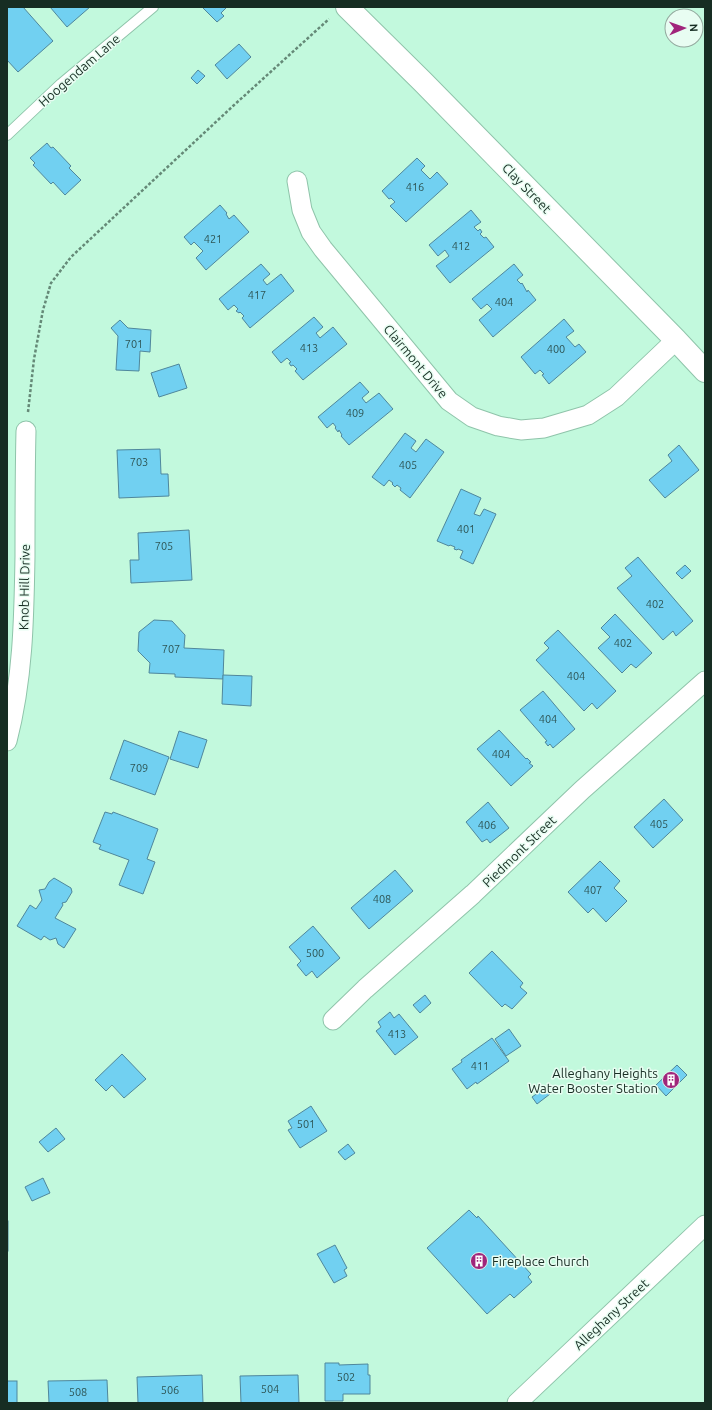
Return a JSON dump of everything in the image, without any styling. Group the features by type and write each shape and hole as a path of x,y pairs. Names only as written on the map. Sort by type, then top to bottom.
{"street":[{"name":"Clay Street","path":"339,12 423,82 705,371"},
{"name":"Clairmont Drive","path":"297,181 302,210 311,232 323,249 449,401 472,416 498,426 521,430 544,428 588,415 616,397 676,340"},
{"name":"Knob Hill Drive","path":"7,741 16,700 22,660 24,621 26,431"},
{"name":"Piedmont Street","path":"333,1020 365,989 473,894 582,790 705,681"},
{"name":"Alleghany Street","path":"517,1403 705,1225"}],"lane":[{"name":"Hoogendam Lane","path":"7,135 61,84 153,7"}],"path":[{"path":"26,431 34,359 43,310 52,283 71,257 233,106 339,12"}],"building":[{"path":"7,7 23,7 53,41 18,72 7,60"},
{"path":"50,7 90,7 67,27"},
{"path":"227,7 221,13 224,16 217,22 203,8"},
{"path":"239,44 251,57 227,79 215,65"},
{"path":"198,70 205,76 197,84 191,78"},
{"path":"47,143 51,148 53,147 71,166 69,168 81,180 65,195 53,182 51,184 33,165 35,163 30,158"},
{"path":"417,158 425,166 421,170 430,179 437,172 448,184 406,222 390,206 395,202 391,198 389,199 382,191"},
{"path":"220,205 227,213 226,214 229,219 234,215 249,232 206,270 196,258 203,251 194,242 191,245 184,237"},
{"path":"471,210 481,222 474,227 478,231 480,229 482,232 480,234 484,238 486,237 494,247 450,283 436,266 449,256 445,250 438,256 429,245"},
{"path":"261,264 270,274 263,280 267,285 281,274 294,291 250,328 242,318 244,316 240,312 239,313 236,311 238,309 234,305 228,310 219,299"},
{"path":"514,264 523,275 517,280 521,284 522,283 527,292 528,290 536,300 493,337 479,320 492,309 487,304 481,309 472,299"},
{"path":"314,317 323,327 316,333 320,338 333,327 347,344 303,380 295,371 297,369 293,365 291,366 289,363 291,362 287,358 281,363 272,352"},
{"path":"564,319 574,331 566,337 575,347 579,344 586,352 549,384 542,375 544,374 540,370 535,374 521,357"},
{"path":"120,320 128,328 151,330 150,352 140,351 139,371 116,370 118,336 111,328"},
{"path":"179,364 187,388 159,397 151,373"},
{"path":"360,382 369,392 362,398 366,403 379,393 393,409 349,445 341,436 342,435 339,430 338,432 335,428 336,427 333,423 327,428 318,417"},
{"path":"405,433 416,441 411,448 416,452 426,439 444,452 410,498 400,490 401,488 397,485 395,487 389,480 384,486 372,477"},
{"path":"679,445 699,470 665,498 649,480 672,461 668,455"},
{"path":"160,449 161,474 168,474 169,496 119,498 117,450"},
{"path":"461,489 481,498 474,514 480,516 484,509 496,514 473,564 460,558 463,551 454,549 455,547 437,541"},
{"path":"189,530 192,580 131,583 130,560 139,560 138,533"},
{"path":"638,557 693,621 676,636 673,631 663,640 617,588 632,576 625,568"},
{"path":"685,565 691,571 682,579 676,573"},
{"path":"615,614 652,653 636,668 631,664 622,673 598,648 610,637 601,628"},
{"path":"154,620 172,621 185,635 184,648 224,650 223,679 175,677 175,674 149,673 150,663 138,651 139,632"},
{"path":"558,630 616,691 597,709 592,703 584,711 536,660 549,648 544,643"},
{"path":"223,675 252,676 251,706 222,704"},
{"path":"543,691 575,729 553,748 550,744 548,746 545,742 547,741 520,710"},
{"path":"499,730 526,759 527,758 531,762 529,763 533,766 511,786 477,749"},
{"path":"179,731 207,740 198,768 170,759"},
{"path":"124,740 169,757 155,795 110,779"},
{"path":"664,799 683,820 653,848 634,827"},
{"path":"488,802 509,828 490,843 487,839 482,842 466,822"},
{"path":"105,812 112,814 113,812 158,829 147,859 155,862 143,894 119,885 129,860 99,849 101,845 93,842"},
{"path":"600,861 620,881 614,888 627,901 606,922 593,908 588,913 568,892"},
{"path":"395,870 413,891 369,929 351,908"},
{"path":"54,878 71,888 72,892 66,902 62,903 63,905 55,918 76,929 64,948 58,944 56,938 50,940 44,936 41,940 17,926 30,905 36,909 42,900 39,890 45,889 49,882"},
{"path":"313,926 340,958 317,978 312,971 306,976 297,965 301,961 289,947"},
{"path":"492,951 523,983 520,987 527,993 512,1009 505,1004 502,1007 469,973"},
{"path":"425,995 431,1003 420,1013 413,1005"},
{"path":"390,1012 394,1018 399,1014 418,1037 395,1055 376,1031 381,1027 378,1022"},
{"path":"509,1029 521,1046 506,1056 495,1039"},
{"path":"492,1038 509,1061 477,1084 476,1082 467,1089 452,1069 462,1062 461,1060"},
{"path":"122,1054 146,1079 124,1098 112,1085 106,1091 95,1080"},
{"name":"Alleghany Heights Water Booster Station","path":"677,1065 687,1075 666,1096 656,1085"},
{"path":"545,1088 550,1094 537,1104 532,1097"},
{"path":"311,1106 327,1131 300,1148 288,1130 292,1128 288,1121"},
{"path":"56,1128 65,1139 48,1152 39,1142"},
{"path":"348,1144 355,1153 345,1160 338,1152"},
{"path":"43,1178 50,1193 32,1201 25,1187"},
{"name":"Fireplace Church","path":"469,1210 477,1218 478,1216 531,1274 528,1277 532,1282 514,1298 510,1294 487,1314 427,1248"},
{"path":"8,1221 8,1251 7,1251"},
{"path":"335,1245 347,1268 344,1270 347,1276 334,1283 317,1254"},
{"path":"325,1363 339,1363 339,1365 368,1364 368,1375 370,1375 370,1394 343,1394 343,1401 325,1401"},
{"path":"202,1375 203,1403 138,1403 137,1377"},
{"path":"298,1375 299,1403 241,1403 240,1376"},
{"path":"107,1380 108,1403 49,1403 48,1381"},
{"path":"7,1381 17,1381 17,1403 7,1403"}],"place":[{"name":"Alleghany Heights Water Booster Station","path":"671,1080"},
{"name":"Fireplace Church","path":"479,1261"}]}
